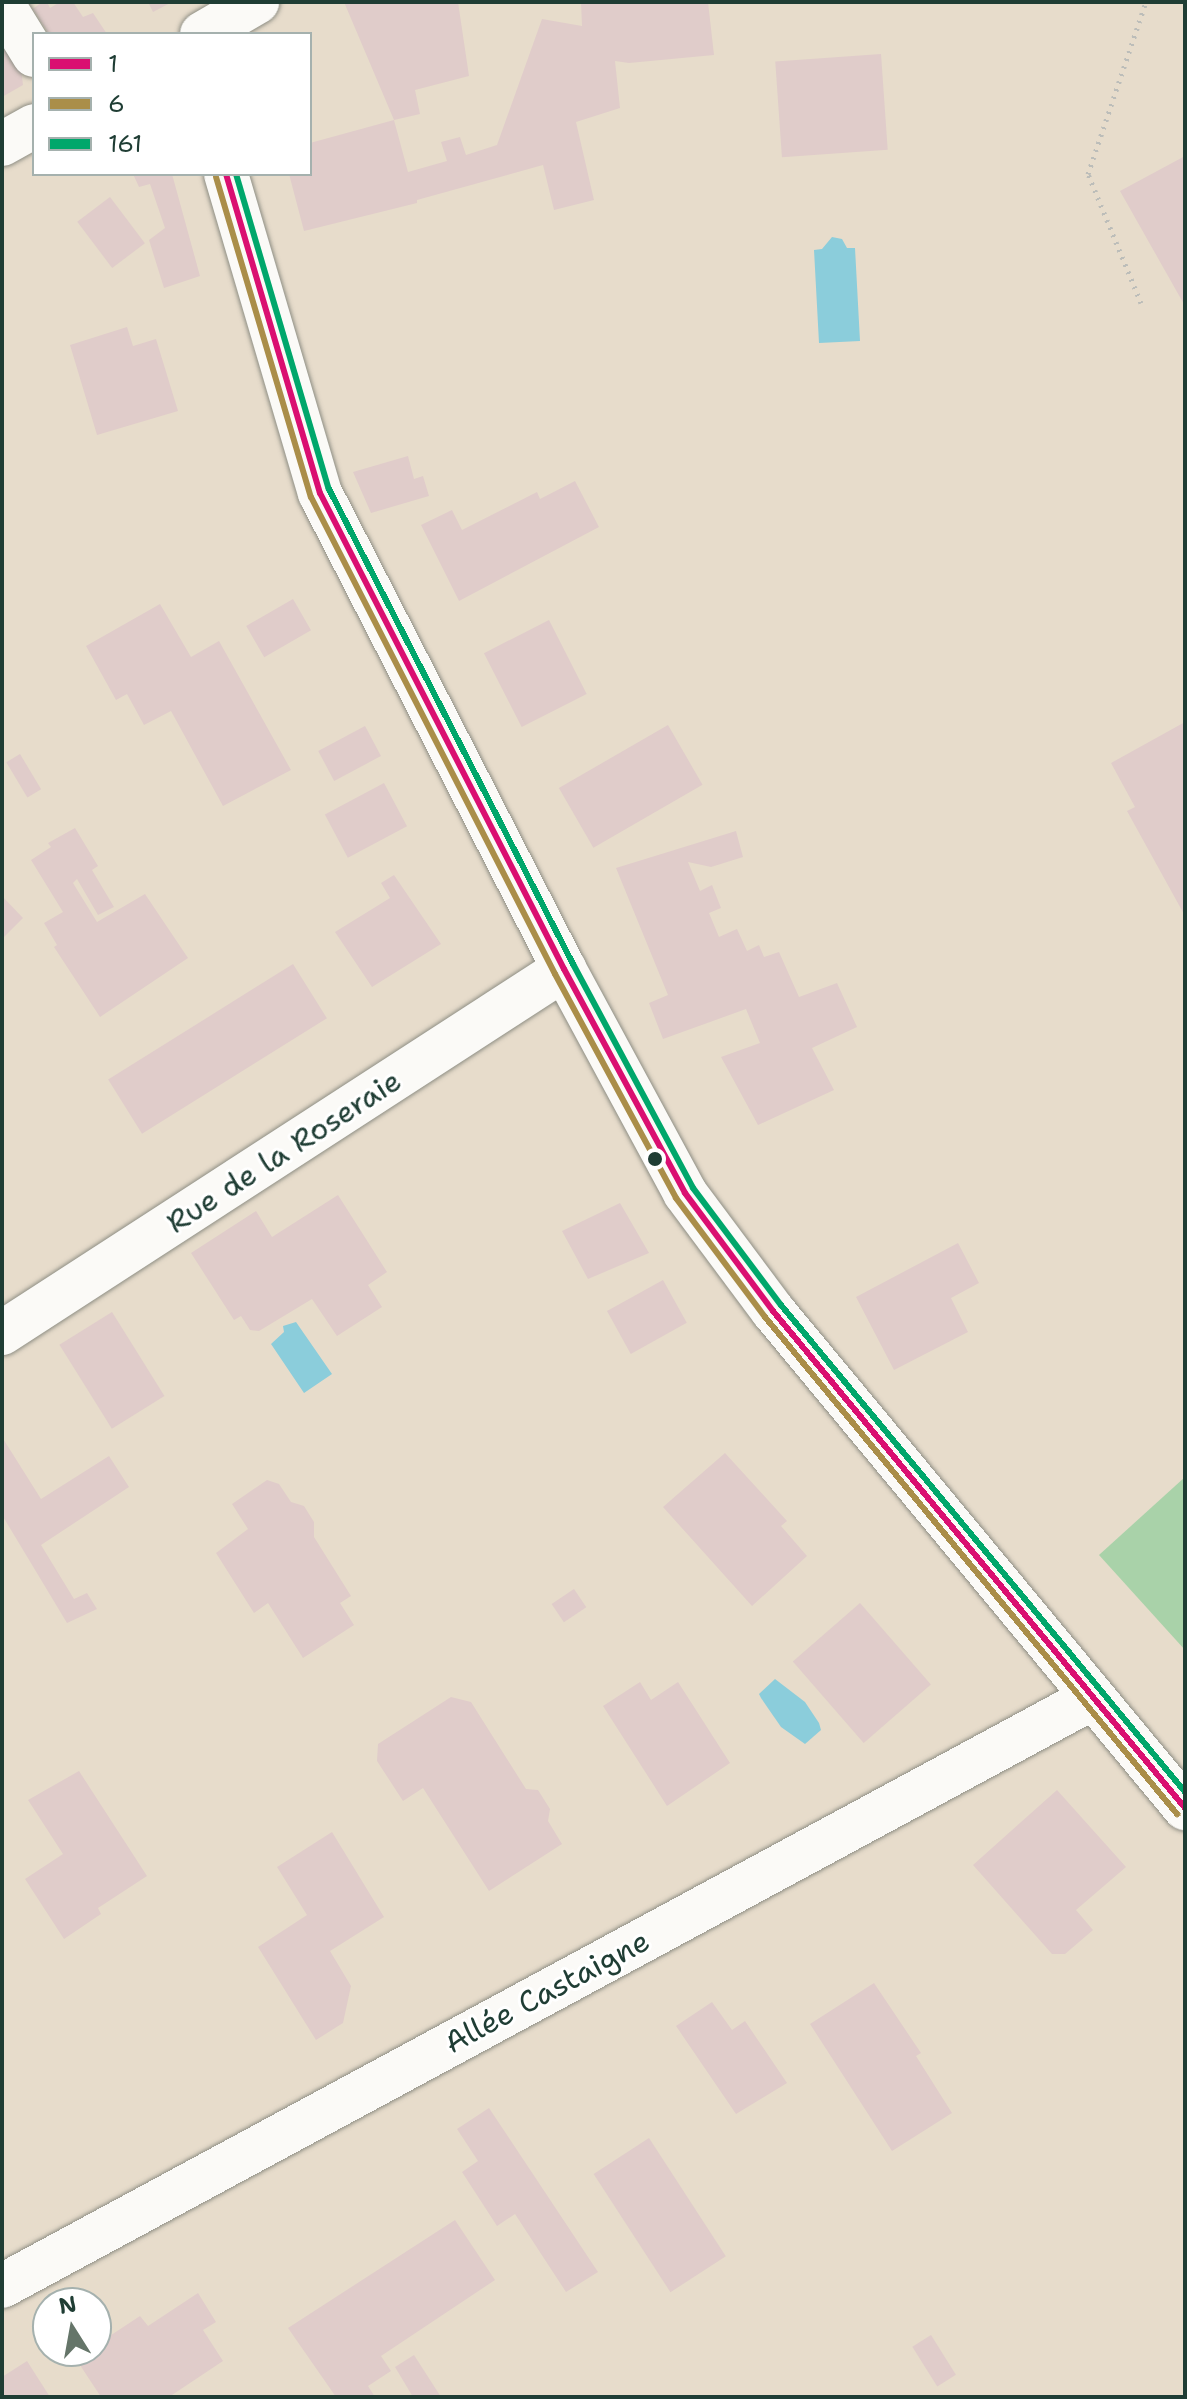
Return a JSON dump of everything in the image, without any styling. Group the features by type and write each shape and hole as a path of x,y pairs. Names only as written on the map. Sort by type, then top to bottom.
{"street":[{"path":"205,32 257,2"},
{"path":"2,3 32,52"},
{"path":"2,144 32,127"},
{"path":"227,176 320,493 564,969 685,1193 773,1311 1185,1808"},
{"name":"Rue de la Roseraie","path":"2,1333 564,969"},
{"name":"Allée Castaigne","path":"2,2286 1092,1698"}],"path":[{"path":"1141,303 1088,174 1146,2"}],"green space":[{"path":"1185,1477 1185,1650 1099,1555"}],"water":[{"path":"832,237 842,239 847,248 855,248 860,341 819,343 814,250 822,249"},
{"path":"296,1322 332,1374 304,1393 271,1344 284,1332 283,1326"},
{"path":"775,1679 805,1702 819,1723 821,1730 805,1744 781,1727 759,1694"}],"building":[{"path":"42,2 47,2 50,8 60,2 73,2 83,17 93,13 106,32 48,32 33,9"},
{"path":"148,2 172,2 153,12"},
{"path":"344,2 458,2 469,76 415,90 420,114 394,120"},
{"path":"581,2 708,2 714,55 629,63 615,61 620,108 576,122 594,200 554,210 543,165 417,200 417,203 304,231 290,176 312,176 312,142 394,120 408,172 447,161 441,142 460,137 466,155 497,145 542,19 582,26"},
{"path":"2,32 20,61 23,85 2,97"},
{"path":"881,54 888,150 782,157 775,61"},
{"path":"1185,156 1185,306 1120,191"},
{"path":"134,176 173,176 200,276 164,288 149,240 165,228 150,184 139,187"},
{"path":"110,197 145,243 112,268 77,222"},
{"path":"127,327 133,346 156,339 178,411 97,435 70,345"},
{"path":"408,456 414,479 423,476 429,496 371,513 353,472"},
{"path":"575,481 599,527 459,601 421,525 452,510 462,530 537,492 540,499"},
{"path":"293,599 311,630 264,657 246,626"},
{"path":"160,604 191,657 219,641 291,770 223,806 171,711 144,725 127,694 116,700 86,646"},
{"path":"549,620 587,694 522,727 484,653"},
{"path":"1185,722 1185,916 1127,811 1135,807 1111,763"},
{"path":"668,725 702,785 593,848 559,788"},
{"path":"365,726 381,756 334,781 318,751"},
{"path":"20,754 41,789 27,797 6,762"},
{"path":"384,783 407,826 348,858 325,814"},
{"path":"75,828 98,866 92,870 114,907 98,915 77,879 73,883 97,922 145,894 188,958 100,1017 54,947 57,945 44,923 63,912 31,860 51,847 48,843"},
{"path":"736,831 743,857 711,867 688,862 700,891 712,885 721,908 709,913 719,937 737,929 747,951 759,945 764,957 779,952 799,997 837,983 857,1027 812,1048 834,1090 758,1125 721,1057 760,1043 746,1009 663,1039 649,1003 668,995 616,868"},
{"path":"394,875 441,944 372,987 335,932 390,898 381,883"},
{"path":"2,896 23,918 2,939"},
{"path":"293,964 327,1018 142,1134 108,1080"},
{"path":"338,1195 387,1272 368,1285 382,1307 337,1336 312,1299 259,1331 250,1330 241,1316 234,1320 191,1253 256,1211 272,1237"},
{"path":"620,1203 649,1253 588,1279 562,1231"},
{"path":"958,1243 979,1283 951,1298 968,1332 894,1370 856,1297"},
{"path":"663,1280 687,1323 631,1354 607,1311"},
{"path":"112,1312 164,1396 112,1429 59,1345"},
{"path":"2,1437 41,1499 109,1456 129,1487 41,1545 74,1599 87,1593 97,1609 67,1623 2,1515"},
{"path":"725,1453 787,1521 781,1526 807,1556 752,1606 663,1507"},
{"path":"267,1480 279,1484 291,1502 304,1506 314,1522 314,1537 351,1596 340,1603 354,1625 303,1658 268,1603 254,1613 216,1553 248,1529 232,1504"},
{"path":"574,1589 586,1607 564,1622 552,1604"},
{"path":"860,1603 931,1685 864,1743 793,1661"},
{"path":"640,1682 651,1700 678,1682 730,1763 667,1806 603,1706"},
{"path":"451,1697 471,1702 526,1789 538,1790 550,1809 548,1821 562,1844 489,1891 423,1788 403,1801 377,1761 378,1744"},
{"path":"79,1771 147,1876 98,1908 101,1914 64,1939 25,1879 63,1854 28,1800"},
{"path":"1057,1790 1126,1867 1076,1910 1093,1930 1065,1954 1052,1954 973,1865"},
{"path":"332,1832 384,1917 330,1951 351,1986 343,2023 316,2040 258,1947 307,1915 277,1867"},
{"path":"874,1983 921,2053 916,2056 952,2113 892,2151 810,2024"},
{"path":"712,2002 732,2030 745,2021 787,2083 736,2114 676,2026"},
{"path":"489,2108 598,2272 566,2292 515,2214 497,2226 462,2172 478,2161 457,2129"},
{"path":"649,2138 726,2256 670,2292 594,2174"},
{"path":"455,2220 495,2280 381,2356 391,2371 368,2386 375,2397 336,2397 288,2328"},
{"path":"198,2293 216,2322 203,2330 223,2361 169,2397 101,2397 81,2367 112,2367 112,2334 140,2316 148,2326"},
{"path":"931,2335 956,2375 937,2387 912,2347"},
{"path":"414,2355 441,2397 413,2397 395,2367"},
{"path":"27,2361 50,2397 2,2397 2,2377"}],"transit line":[{"name":"1","path":"227,176 320,493 564,969 685,1193 773,1311 1185,1808"},
{"name":"161","path":"237,176 329,489 573,964 693,1188 781,1305 1185,1792"},
{"name":"6","path":"216,177 311,497 555,974 676,1198 765,1317 1177,1814"}]}
